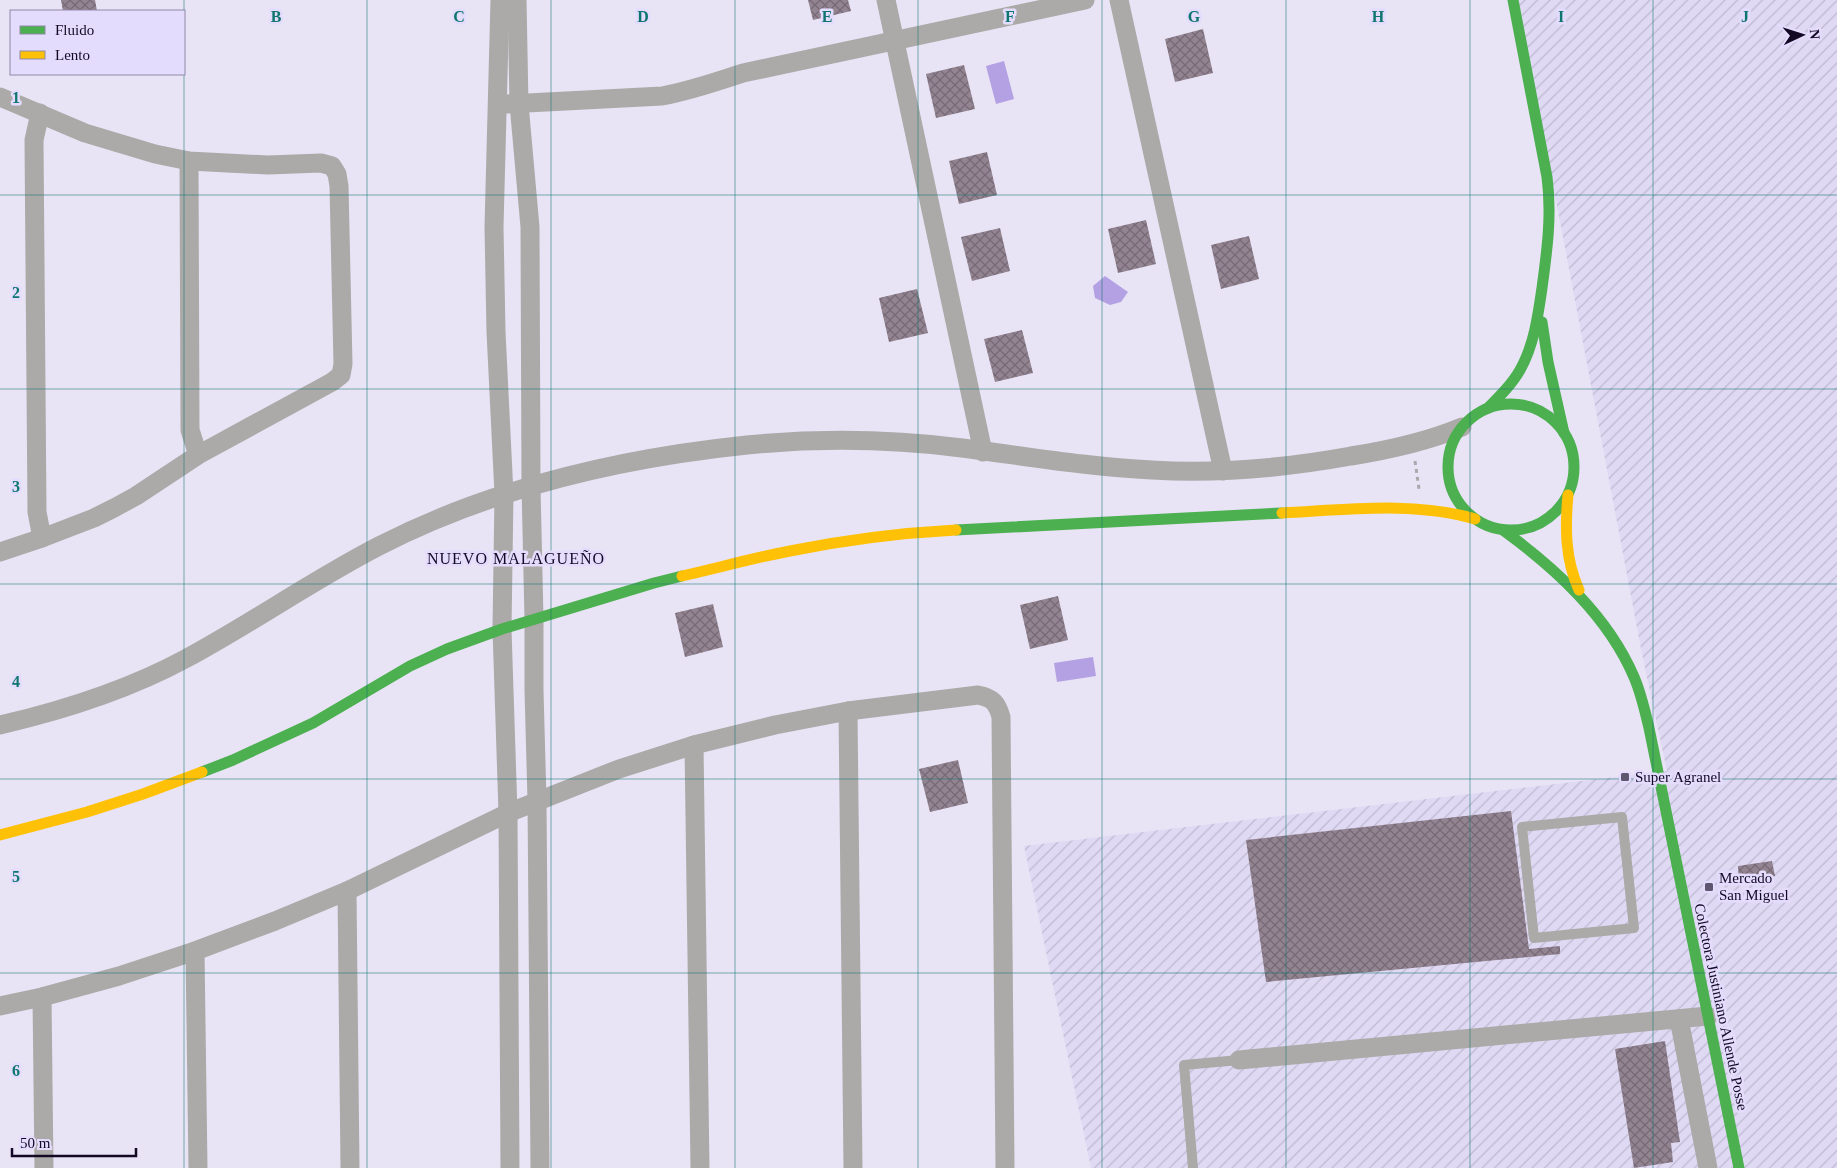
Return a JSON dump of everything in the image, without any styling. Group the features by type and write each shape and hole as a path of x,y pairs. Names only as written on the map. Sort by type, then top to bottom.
{"main road":[{"path":"1475,519 1460,505 1448,476 1452,445 1462,427 1501,396 1526,361 1534,332 1541,292 1550,211 1546,169 1513,0"},
{"path":"0,835 87,812 134,797 233,760 313,723 410,666 447,649 502,629 654,583 718,567 832,543 874,537 966,529 1404,507 1455,513 1503,530 1522,529 1541,523 1557,511 1568,495 1572,485 1574,464 1573,453 1565,434 1545,345 1541,292"},
{"path":"1488,408 1510,404 1531,407 1550,418 1565,434"},
{"name":"Colectora Justiniano Allende Posse","path":"1568,495 1565,532 1568,558 1573,579 1585,602"},
{"name":"Colectora Justiniano Allende Posse","path":"1503,530 1538,555 1585,602 1609,633 1628,664 1641,696 1738,1168"}],"street":[{"path":"500,0 495,265 496,332 504,494 502,629 508,813 510,1168"},
{"path":"517,0 519,104 530,227 531,486 537,800 540,1168"},
{"path":"886,0 983,452"},
{"path":"498,105 671,94 696,89 743,72 1085,0"},
{"path":"1119,0 1223,471"},
{"path":"0,97 85,133 155,154 189,161 268,166 321,163 332,166 339,186 343,364 341,375 332,382 198,455 136,496 94,518 0,552"},
{"path":"40,113 34,140 34,150 37,512 42,538"},
{"path":"189,161 190,430 198,455"},
{"path":"0,725 51,713 93,699 184,660 340,567 384,544 504,494 531,486 681,453 750,445 868,440 952,447 1124,468 1223,471 1307,464 1361,455 1428,440 1462,427"},
{"path":"0,1006 42,997 119,976 195,951 347,891 537,800 619,769 694,745 775,725 848,711 978,695 990,697 998,705 1001,717 1005,1168"},
{"path":"848,711 853,1168"},
{"path":"694,745 700,1168"},
{"path":"347,891 350,1168"},
{"path":"195,951 198,1168"},
{"path":"42,997 44,1168"},
{"path":"1239,1060 1708,1016"},
{"path":"1679,1019 1708,1168"}],"lane":[{"path":"1622,817 1634,928 1534,938 1522,827 1622,817"},
{"path":"1193,1168 1184,1065 1239,1060"}],"path":[{"path":"1415,456 1419,491"}],"shaded area":[{"path":"1518,0 1837,0 1837,1168 1091,1168 1024,846 1667,771 1642,654"},
{"path":"1004,61 1014,99 996,104 986,66"},
{"path":"1105,276 1128,292 1121,302 1110,305 1095,298 1093,286"},
{"path":"1093,657 1096,676 1057,682 1054,663"}],"building":[{"path":"61,0 95,0 97,10 63,10"},
{"path":"808,0 848,0 851,11 813,20"},
{"path":"1203,29 1213,73 1175,82 1165,39"},
{"path":"964,65 975,109 936,118 926,74"},
{"path":"987,152 997,195 959,204 949,161"},
{"path":"1146,220 1156,264 1118,273 1108,229"},
{"path":"1000,228 1010,271 972,281 961,237"},
{"path":"1249,236 1259,279 1221,289 1211,245"},
{"path":"917,289 928,333 889,342 879,298"},
{"path":"1022,330 1033,373 995,382 984,339"},
{"path":"1058,596 1068,640 1030,649 1020,605"},
{"path":"713,604 723,647 685,657 675,613"},
{"path":"958,760 968,803 930,812 919,769"},
{"path":"1511,811 1529,949 1560,946 1560,954 1266,982 1246,840"},
{"path":"1772,861 1775,876 1739,881 1738,866"},
{"path":"1665,1041 1680,1142 1671,1143 1673,1162 1634,1168 1615,1049"}],"traffic: fast":[{"path":"1488,408 1513,380 1529,351 1539,309 1548,233 1547,177 1513,0"},
{"path":"1542,322 1548,362 1564,433"},
{"path":"1511,404 1535,409 1556,422 1569,443 1574,467 1569,491 1556,512 1535,525 1511,530 1487,525 1466,512 1453,491 1448,467 1453,443 1466,422 1487,409 1511,404"},
{"path":"956,530 1282,513"},
{"path":"1503,530 1542,560 1595,614 1623,655 1636,683 1649,728 1739,1168"},
{"path":"202,772 233,760 313,723 410,666 447,649 502,629 682,576"}],"traffic: slow":[{"path":"1568,495 1567,543 1571,567 1579,590"},
{"path":"1282,513 1404,508 1452,513 1475,519"},
{"path":"682,576 776,554 851,540 956,530"},
{"path":"0,835 87,812 202,772"}],"place":[{"name":"Super Agranel","path":"1625,777"},
{"name":"Mercado San Miguel","path":"1709,887"}],"district":[{"name":"NUEVO MALAGUEÑO","path":"516,558"}]}
